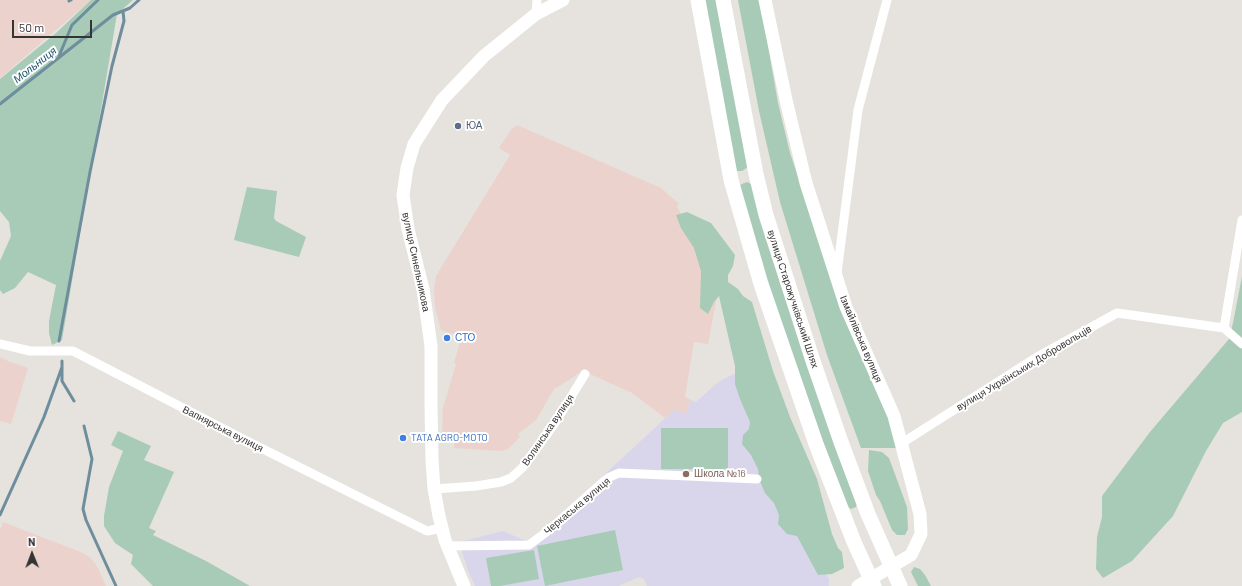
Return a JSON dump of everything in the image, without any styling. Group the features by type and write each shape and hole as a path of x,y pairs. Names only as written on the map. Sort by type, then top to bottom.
{"main road":[{"path":"698,0 731,180 763,292 816,444 854,542 874,586"},
{"name":"вулиця Старожучківський Шлях","path":"723,0 756,174 766,215 790,293 841,442 868,514 900,586"},
{"path":"731,180 756,174"},
{"path":"846,522 868,514"}],"street":[{"path":"536,0 536,14"},
{"name":"вулиця Синельникова","path":"464,586 447,546 434,489 431,413 431,346 423,289 408,229 403,195 407,168 414,144 442,100 484,56 536,14 563,0"},
{"path":"765,0 786,100 806,183 837,275"},
{"name":"Ізмайлівська вулиця","path":"858,586 911,555 921,534 920,514 894,416 846,308 837,275 858,110 887,0"},
{"path":"1242,220 1224,328 1242,344"},
{"name":"вулиця Українських Добровольців","path":"902,443 1037,357 1116,313 1224,328"},
{"name":"Вапнярська вулиця","path":"0,344 30,351 73,351 242,439 428,531 442,528"},
{"name":"Волинська вулиця","path":"434,489 476,486 501,482 511,478 522,468 555,423 585,374"},
{"name":"Черкаська вулиця","path":"447,546 529,545 549,530 603,482 619,473 757,478"}],"shaded area":[{"path":"0,0 91,0 0,78"},
{"path":"517,125 661,188 679,204 677,206 686,225 719,286 708,344 694,342 685,397 691,400 685,414 674,410 665,418 632,393 581,370 569,380 554,389 536,420 518,434 520,437 508,449 501,451 454,448 455,436 442,436 443,408 456,364 454,363 463,332 458,331 457,335 441,330 435,307 434,290 436,276 510,155 499,148 511,130"},
{"path":"0,357 28,368 11,424 1,421 0,423"},
{"name":"Школа №16","path":"736,373 772,488 829,579 829,586 647,586 644,579 639,577 618,586 475,586 468,571 459,542 503,531 528,542 561,515 674,410 685,414 691,400 696,402 718,382"},
{"path":"3,522 83,553 91,558 98,568 106,586 0,586 0,530"}],"green space":[{"path":"91,0 133,0 117,14 62,340 52,345 49,333 49,321 56,285 28,272 15,288 3,294 0,290 0,261 11,236 9,222 0,211 0,79 56,33"},
{"path":"704,0 718,0 748,167 742,171 736,171"},
{"path":"738,0 760,0 778,103 790,153 843,311 884,403 897,448 861,448 827,355 780,202 759,111"},
{"path":"747,182 751,184 858,502 856,507 851,509 846,506 766,282 739,186"},
{"path":"247,187 277,191 274,218 276,221 306,237 299,257 234,240"},
{"path":"687,212 711,223 735,255 733,266 728,275 728,282 752,302 773,371 790,417 817,479 832,534 838,548 842,552 844,568 832,574 818,575 797,536 787,534 778,524 779,515 774,503 765,493 759,479 758,469 751,455 742,444 743,435 749,429 750,422 735,384 735,366 719,296 708,314 700,308 701,271 694,248 681,228 676,215"},
{"path":"1242,276 1242,412 1223,423 1206,451 1173,516 1132,561 1103,578 1096,569 1097,537 1102,517 1102,496 1150,432 1229,339"},
{"path":"661,428 728,428 728,469 661,469"},
{"path":"118,431 151,446 144,460 174,472 149,528 156,531 153,535 206,561 250,586 153,586 131,564 133,555 115,543 104,526 104,516 109,487 123,451 111,445"},
{"path":"869,450 882,452 889,458 907,507 908,529 905,535 897,535 892,530 876,495 868,471"},
{"path":"615,530 623,570 545,586 537,546"},
{"path":"534,550 539,579 500,586 491,586 486,558"},
{"path":"914,567 920,569 931,586 918,586 911,572"}],"waterway":[{"path":"59,56 72,25 98,0"},
{"name":"Мольниця","path":"0,104 113,15 130,8 139,0"},
{"path":"59,341 90,172 112,66 124,21 123,11"},
{"path":"62,361 62,381 74,401"},
{"path":"0,515 44,417 62,367"},
{"path":"84,426 92,459 83,509 86,520 116,586"}],"place":[{"name":"ЮА","path":"458,126"},
{"name":"СТО","path":"447,338"},
{"name":"TATA AGRO-MOTO","path":"403,438"},
{"name":"Школа №16","path":"686,474"}]}
